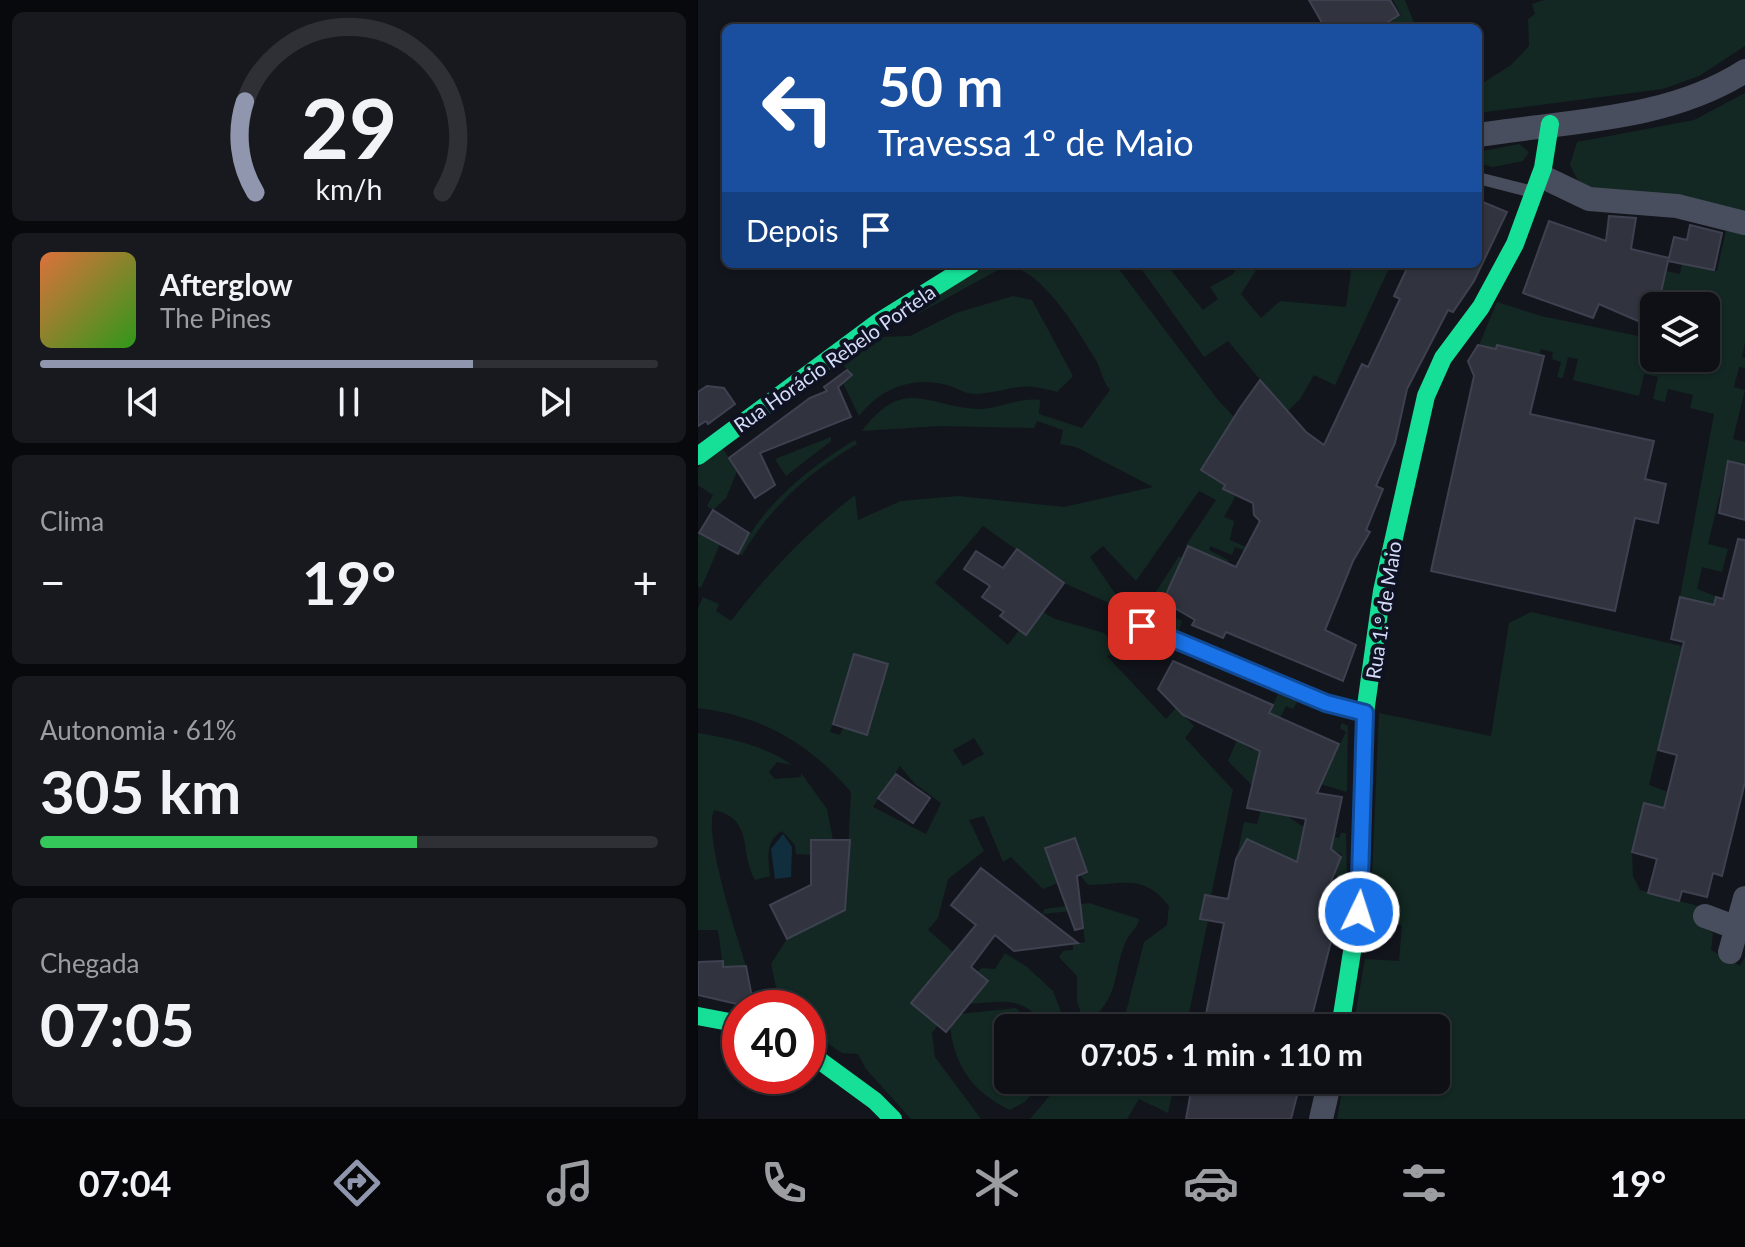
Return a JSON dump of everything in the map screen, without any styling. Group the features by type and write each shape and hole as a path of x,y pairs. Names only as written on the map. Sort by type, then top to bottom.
{"street":[{"path":"1482,134 1678,103 1745,71"},
{"path":"1550,124 1550,145 1540,185 1589,199 1677,206 1745,223"},
{"name":"Rua 1.º de Maio","path":"1342,1014 1360,901 1365,713 1372,681 1382,591 1429,386 1448,346 1483,304 1540,185"},
{"name":"Rua Horácio Rebelo Portela","path":"698,456 877,323 966,268"},
{"path":"1142,626 1326,703 1365,713"},
{"path":"1705,916 1738,937 1745,898"},
{"path":"698,1016 722,1021"},
{"path":"826,1065 875,1101 893,1119"},
{"path":"1321,1119 1327,1094"}],"lane":[{"path":"1482,178 1540,185"}],"green space":[{"path":"1393,0 1405,0 1414,24 1385,24 1401,15"},
{"path":"1544,0 1745,0 1745,46 1699,76 1663,89 1482,112 1482,83 1511,65 1529,46 1528,19 1535,14 1532,4"},
{"path":"1745,93 1745,219 1591,189 1577,179 1570,165 1577,142 1694,120"},
{"path":"1519,144 1529,152 1523,161 1493,167 1482,164 1482,151"},
{"path":"1727,226 1745,232 1745,342 1742,357 1745,358 1745,368 1739,367 1734,387 1745,390 1733,439 1745,442 1745,465 1728,461 1708,544 1728,549 1722,572 1702,567 1697,589 1723,599 1717,597 1710,622 1683,646 1668,707 1694,714 1670,733 1662,732 1649,785 1668,792 1662,820 1632,852 1633,876 1640,890 1698,906 1695,923 1713,933 1711,950 1740,966 1745,957 1745,1119 1337,1119 1341,1094 1450,1094 1450,1014 1355,1014 1365,959 1399,961 1402,925 1370,922 1379,713 1491,736 1509,623 1531,612 1682,646 1694,600 1680,597 1714,414 1690,408 1693,395 1668,389 1665,402 1653,399 1658,377 1644,374 1639,396 1573,380 1578,359 1568,357 1563,378 1557,377 1561,362 1552,359 1553,352 1541,349 1539,355 1497,345 1496,349 1479,345 1497,302 1541,316 1640,336 1640,372 1720,372 1720,292 1662,292 1666,271 1680,274 1682,264 1717,271"},
{"path":"984,268 1002,268 918,314 918,306"},
{"path":"1017,268 1118,268 1234,417 1202,470 1225,485 1223,489 1236,495 1224,517 1234,521 1230,540 1246,547 1244,550 1235,547 1232,555 1210,546 1209,550 1228,560 1228,564 1169,604 1165,612 1182,621 1179,631 1141,615 1179,556 1197,566 1205,554 1186,545 1216,500 1199,491 1136,581 1103,546 1090,557 1127,611 1064,583 983,526 935,583 1008,645 1019,630 1043,612 1055,619 1104,633 1121,652 1107,656 1166,719 1176,708 1194,726 1185,738 1233,790 1211,896 1204,896 1201,918 1208,920 1189,1014 1126,1014 1144,942 1167,925 1169,906 1160,896 1132,883 1088,885 1080,875 1087,872 1046,849 1058,883 1043,889 1011,857 1003,862 984,816 969,820 984,851 948,879 938,918 928,930 953,952 911,1003 938,1025 932,1033 935,1057 981,1119 911,1119 866,1069 858,1054 842,1053 826,1042 826,990 777,990 771,964 787,939 845,910 851,792 818,759 783,735 743,718 698,708 698,608 703,597 719,604 716,611 731,621 789,554 855,495 858,520 901,501 958,496 1064,507 1153,487 1076,447 1060,444 1063,430 1037,421 1034,428 940,426 862,431 891,403 918,398 979,409 1040,400 1039,414 1082,428 1110,390 1068,316 1033,277","holes":["854,654 888,665 867,734 843,727 840,735 830,732","974,738 984,754 963,766 953,750","900,766 914,783 941,803 926,834 873,807"]},
{"path":"1141,268 1169,268 1203,310 1218,299 1210,287 1232,275 1238,268 1257,268 1241,294 1261,318 1280,301 1346,307 1351,268 1389,268 1335,385 1314,375 1300,399 1287,412 1228,341 1204,357"},
{"path":"1013,296 1032,300 1073,376 1057,392 1024,387 973,394 947,385 910,383 877,398 859,416 843,383 852,375 839,361 879,337 910,336 956,313"},
{"path":"831,437 831,441 786,476 775,459"},
{"path":"855,440 857,444 823,466 792,492 765,521 742,555 738,554 774,503 804,475"},
{"path":"722,447 737,471 726,498 713,510 707,506 713,495 698,485 698,468"},
{"path":"698,533 720,544 701,588 698,586"},
{"path":"1278,694 1297,702 1293,709 1286,706 1255,766 1287,775 1294,786 1287,816 1302,826 1337,832 1335,837 1346,833 1347,882 1334,875 1342,854 1306,839 1294,867 1248,839 1235,865 1244,822 1257,824 1265,797 1254,777 1252,785 1228,761 1237,740 1252,750"},
{"path":"1342,723 1348,726 1347,792 1320,784 1346,732 1340,728"},
{"path":"698,733 747,744 781,758 792,765 777,762 769,772 775,779 801,777 801,773 827,809 833,840 812,840 811,855 796,854 795,845 782,831 770,845 770,876 755,880 740,828 727,814 714,810 713,841 717,863 746,966 723,967 718,930 698,930"},
{"path":"1089,903 1139,919 1126,941 1111,993 1097,1014 1081,1014 1077,1000 1077,976 1059,957 1063,951 1073,950 1073,944 1085,942 1081,910 1042,914 1045,909"},
{"path":"1005,953 1027,967 1053,991 1062,1014 1035,1014 1022,1006 1006,1002 968,1004 988,981 977,972 982,968 995,969"},
{"path":"1016,1008 1022,1014 994,1014 994,1094 1031,1094 1026,1101 1010,1110 986,1095 968,1077 956,1054 950,1027 960,1014"},
{"path":"1051,1094 1172,1094 1168,1113 1139,1099 1127,1119 1030,1119"}],"water":[{"path":"783,834 792,847 791,877 775,879 771,849"}],"building":[{"path":"1309,0 1390,0 1399,15 1384,24 1323,24"},
{"path":"1482,202 1507,212 1482,264"},
{"path":"1609,216 1636,218 1631,249 1669,258 1674,237 1687,240 1690,225 1722,233 1714,270 1668,261 1661,292 1640,292 1640,322 1599,304 1593,318 1523,293 1549,221 1606,241"},
{"path":"1407,268 1480,268 1453,312 1448,310 1407,389 1395,443 1376,486 1383,489 1366,530 1370,532 1353,561 1325,630 1356,645 1343,681 1226,632 1223,638 1192,625 1195,620 1163,601 1188,546 1236,567 1260,521 1254,515 1253,503 1223,489 1225,485 1201,470 1260,380 1306,432 1324,445 1362,364 1368,367 1400,299 1394,296"},
{"path":"1478,345 1496,349 1497,345 1544,356 1530,414 1654,441 1645,479 1666,484 1658,523 1635,518 1615,611 1431,571 1474,376 1468,361"},
{"path":"847,370 852,375 838,387 851,417 760,453 775,485 755,498 729,458 810,398 827,391 824,387"},
{"path":"707,386 724,388 735,404 708,424 706,421 698,426 698,392"},
{"path":"1728,461 1745,465 1745,520 1719,513"},
{"path":"713,510 749,533 738,554 699,533"},
{"path":"1738,539 1745,540 1745,782 1722,876 1713,873 1707,897 1682,891 1679,901 1648,893 1657,859 1632,852 1644,803 1664,808 1677,755 1658,750 1684,642 1671,639 1680,597 1714,605 1716,597 1723,599"},
{"path":"1017,549 1064,583 1026,635 1000,616 1004,612 982,597 990,586 964,569 976,551 1003,568"},
{"path":"854,654 888,664 867,735 833,724"},
{"path":"1173,661 1273,705 1269,713 1339,744 1317,793 1342,797 1331,849 1341,857 1321,906 1338,914 1313,1014 1206,1014 1224,923 1200,919 1205,895 1228,899 1236,859 1247,839 1297,862 1306,819 1247,808 1260,751 1183,715 1158,689"},
{"path":"896,774 930,798 913,823 878,798"},
{"path":"1075,838 1087,872 1077,876 1083,928 1075,930 1045,848"},
{"path":"811,840 850,840 845,910 787,939 770,905 811,885"},
{"path":"981,868 1078,943 1014,951 995,935 971,967 988,981 946,1032 911,1003 976,925 951,905"},
{"path":"723,961 723,967 746,966 751,990 722,990 722,1001 698,995 698,962"},
{"path":"1190,1094 1297,1094 1291,1119 1186,1119"}],"traffic: fast":[{"path":"1342,1014 1360,901 1365,713 1382,591 1426,396 1443,358 1481,307 1515,244 1543,168 1550,124"},
{"path":"698,456 877,323 966,268"},
{"path":"698,1016 722,1021"},
{"path":"826,1065 875,1101 893,1119"}],"traffic: jam":[{"path":"1142,626 1326,703 1365,713"}],"route":[{"path":"1142,626 1326,703 1365,713 1359,912"}]}
